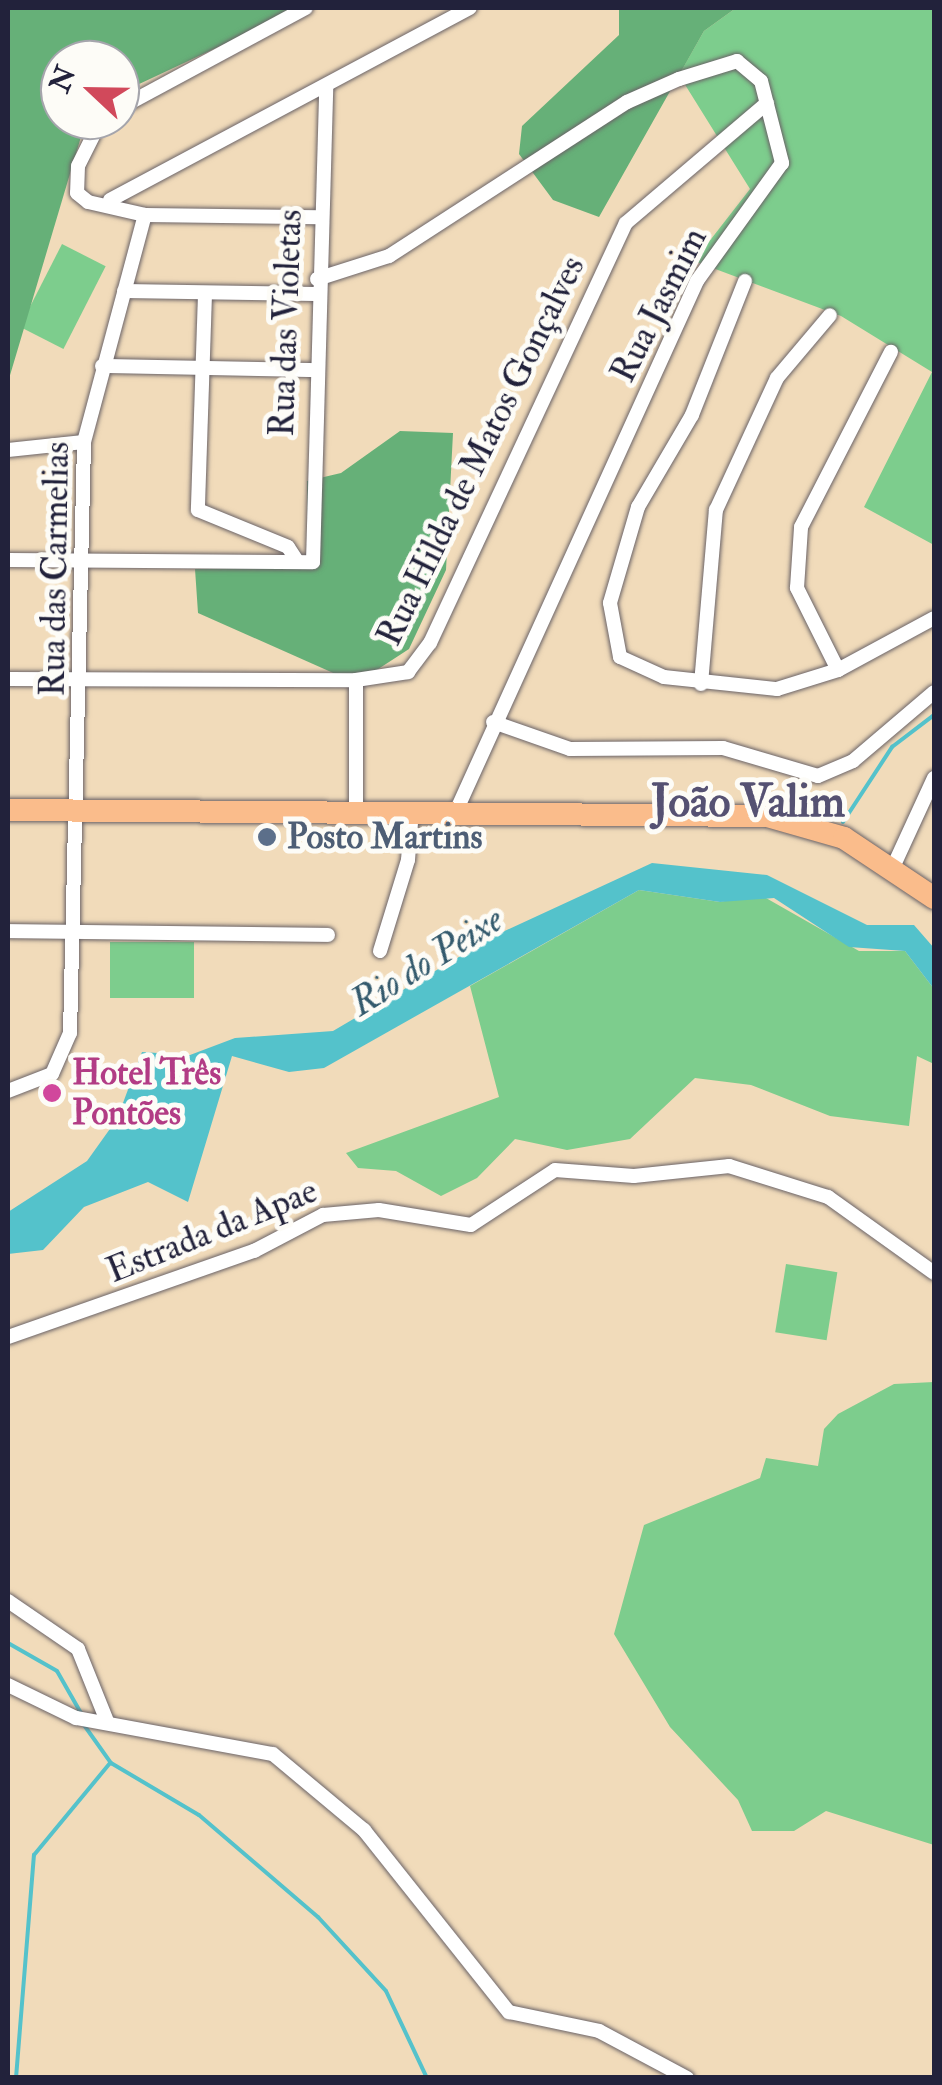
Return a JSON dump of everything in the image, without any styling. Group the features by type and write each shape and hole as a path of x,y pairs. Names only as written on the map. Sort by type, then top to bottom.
{"main road":[{"path":"8,810 458,809 768,816 815,826 894,866 934,898"}],"street":[{"path":"140,97 306,8"},
{"path":"85,140 76,184 88,202 110,200 470,8"},
{"name":"Rua Jasmim","path":"316,286 404,248 627,102 679,79 742,62 767,103 784,151 779,169 697,281 493,722 458,809"},
{"name":"Rua das Violetas","path":"305,562 326,86"},
{"name":"Rua Hilda de Matos Gonçalves","path":"8,679 397,680 430,643 626,222 767,103"},
{"path":"110,200 145,215 319,217"},
{"name":"Rua das Carmelias","path":"8,1091 40,1085 64,1056 75,931 85,677 84,442 145,215"},
{"path":"745,281 692,415 645,486 610,603 620,657 700,684 777,689 838,670 934,618"},
{"path":"124,291 205,294 316,286"},
{"path":"205,294 198,510 288,547 305,562"},
{"path":"700,684 716,510 778,378 830,315"},
{"path":"838,670 797,588 800,527 890,352"},
{"path":"102,366 314,370"},
{"path":"8,450 84,442"},
{"path":"8,560 305,562"},
{"path":"356,680 356,811"},
{"path":"493,722 570,749 723,748 818,776 852,760 934,692"},
{"path":"894,866 934,778"},
{"path":"380,951 408,860 412,810"},
{"path":"8,932 328,935"},
{"name":"Estrada da Apae","path":"8,1338 254,1251 323,1214 480,1222 555,1170 634,1176 729,1166 828,1197 934,1273"},
{"path":"8,1601 78,1650 92,1720"},
{"path":"8,1685 92,1720 261,1749 312,1780 516,2018 599,2031 687,2078"}],"green space":[{"path":"8,8 301,8 140,84 140,40 40,40 40,140 80,140 8,382"},
{"path":"619,8 736,8 704,31 599,217 553,200 519,154 522,126 619,35"},
{"path":"736,8 934,8 934,545 864,507 932,372 841,316 694,261 750,189 679,75 704,31"},
{"path":"62,244 106,266 63,349 20,327"},
{"path":"400,431 453,433 446,570 409,649 369,675 340,676 198,613 195,569 308,566 307,481 341,473"},
{"path":"639,890 720,902 759,894 859,951 905,951 934,989 934,1064 917,1056 909,1126 830,1116 751,1085 695,1078 630,1139 567,1150 515,1139 477,1178 441,1196 396,1171 358,1168 346,1153 499,1097 470,986"},
{"path":"110,942 194,942 194,998 110,998"},
{"path":"786,1264 837,1272 827,1340 775,1332"},
{"path":"934,1382 934,1845 826,1811 794,1831 752,1831 738,1800 670,1727 614,1634 644,1525 760,1478 766,1458 818,1466 824,1429 838,1414 894,1384"}],"water":[{"path":"652,863 767,875 867,925 914,925 934,948 934,989 905,951 849,947 774,898 720,902 639,890 324,1068 289,1072 232,1056 188,1202 148,1182 84,1207 43,1250 8,1254 8,1212 87,1161 117,1119 142,1052 190,1055 235,1038 333,1031 498,934"}],"waterway":[{"path":"843,822 892,747 934,715"},
{"path":"8,1643 57,1671 82,1715"},
{"path":"84,1725 111,1763 199,1815 318,1917 386,1991 427,2078"},
{"path":"16,2078 34,1855 110,1763"}],"place":[{"name":"Posto Martins","path":"267,837"},
{"name":"Hotel Três Pontões","path":"52,1093"}],"district":[{"name":"João Valim","path":"748,803"}],"water label":[{"name":"Rio do Peixe","path":"427,962"}]}
